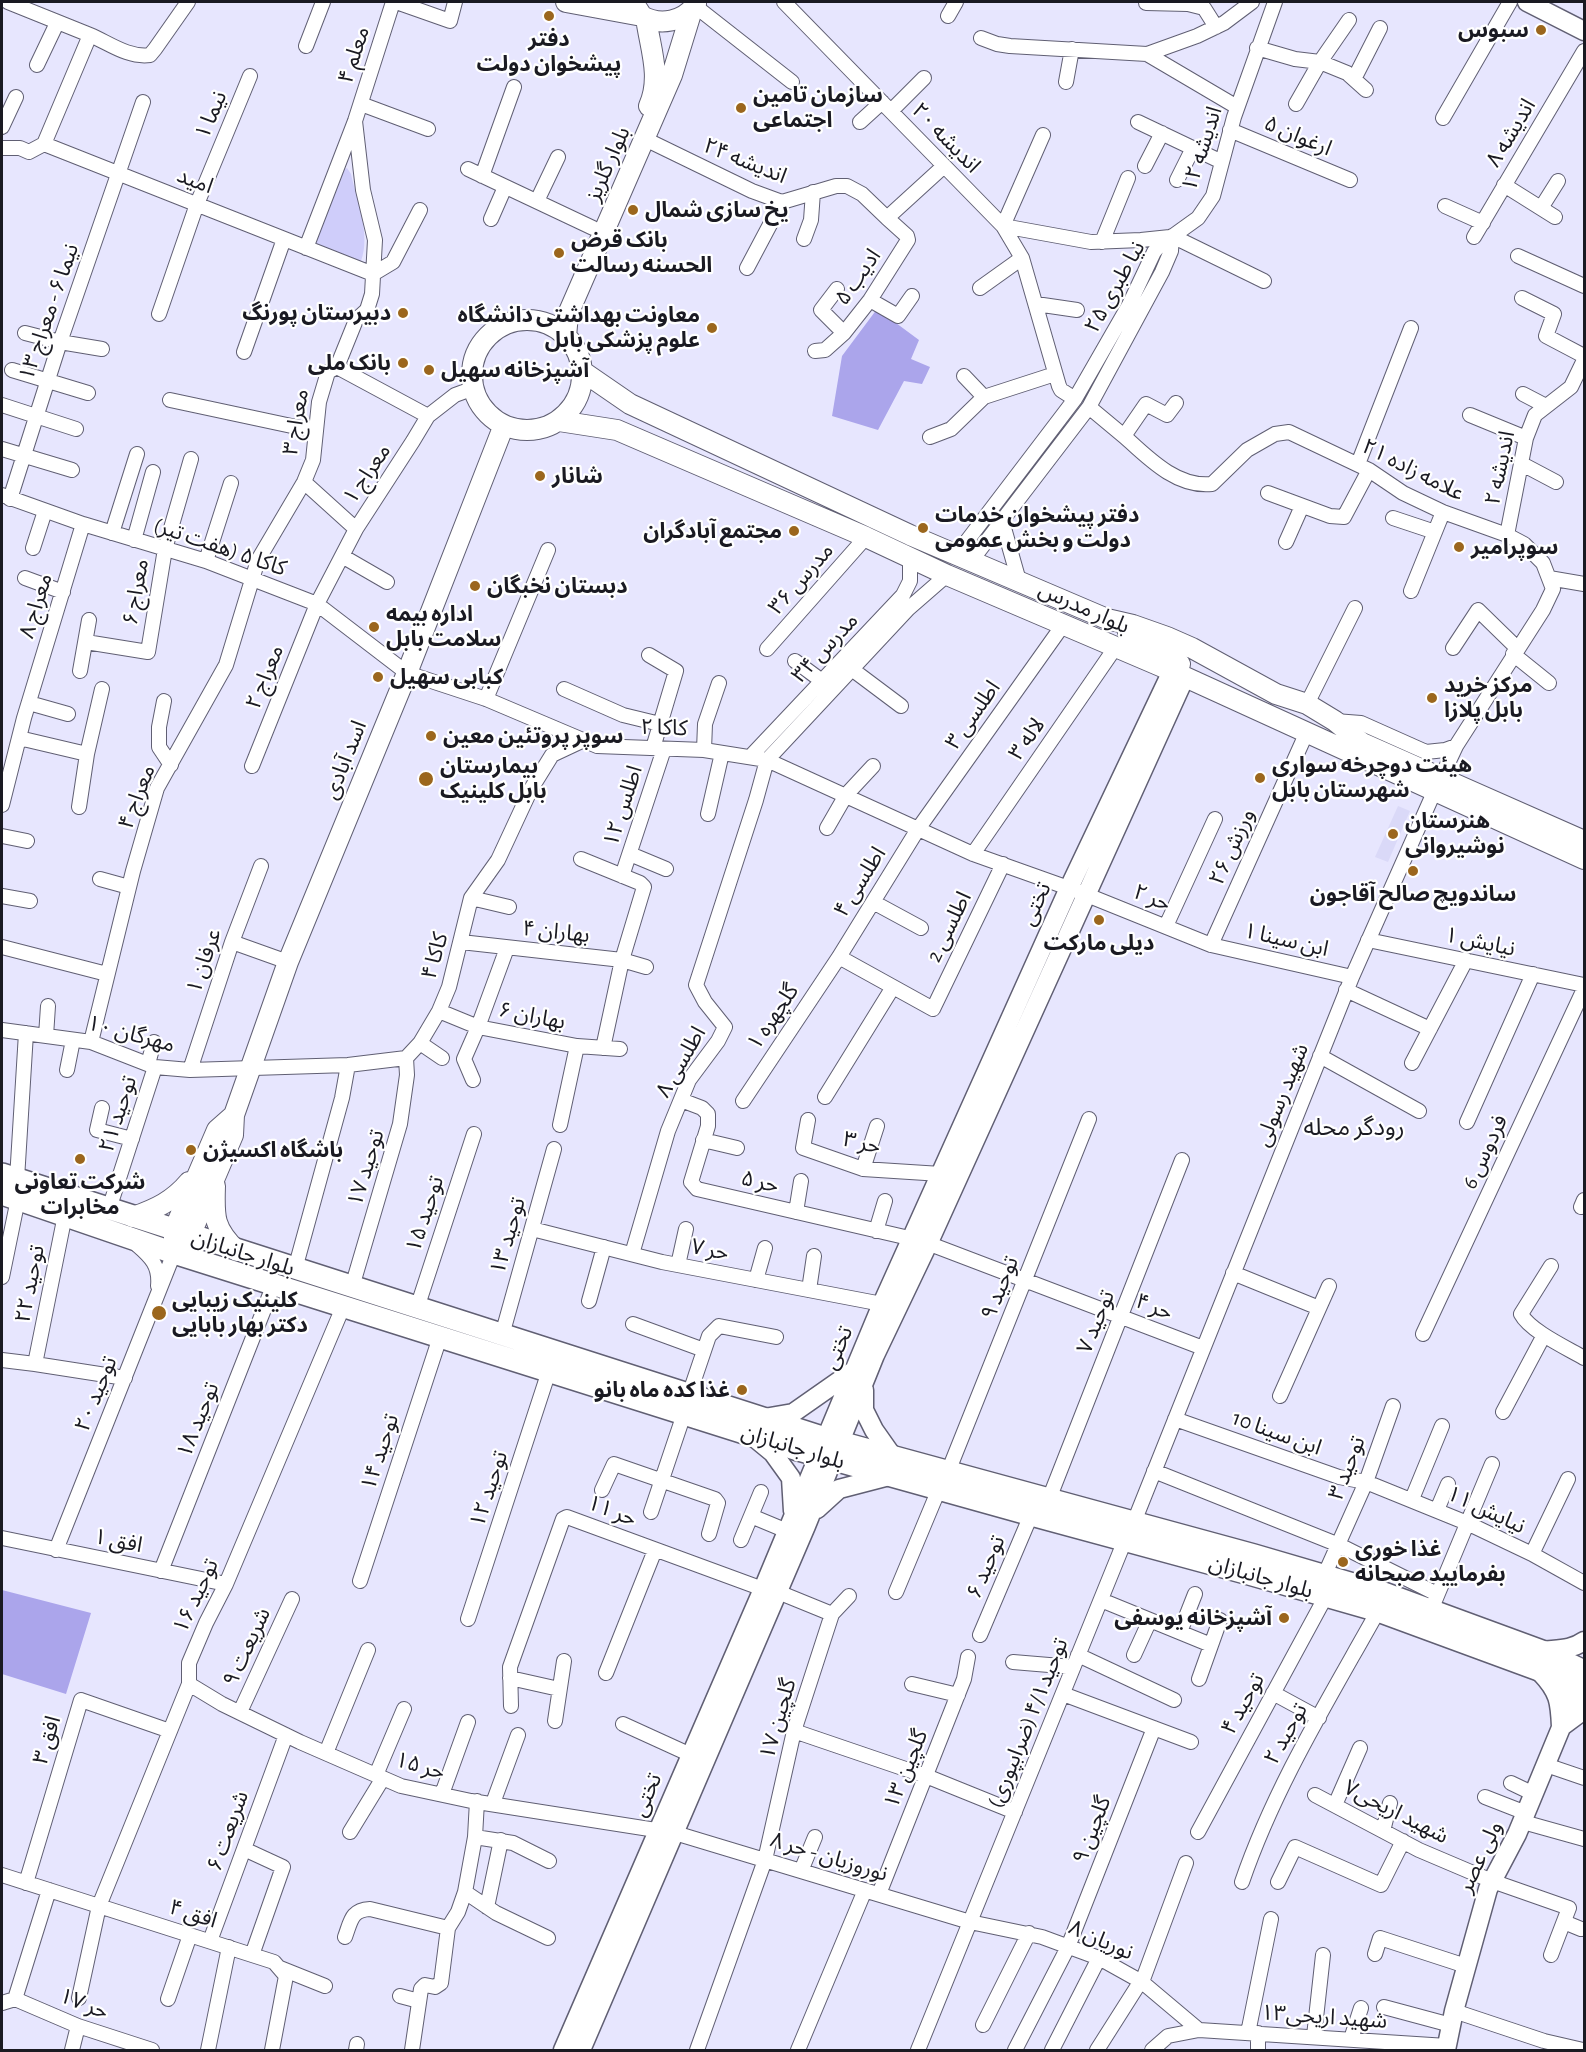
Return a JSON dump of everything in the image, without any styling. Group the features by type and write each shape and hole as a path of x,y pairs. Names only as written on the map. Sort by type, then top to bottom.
{"highway":[{"name":"بلوار جانبازان","path":"9,1187 109,1209 131,1227 174,1253 549,1371 686,1404"},
{"name":"بلوار جانبازان","path":"9,1187 65,1215 131,1227 182,1233 502,1335 686,1404 830,1449 943,1480 1048,1499 1129,1531 1325,1586 1434,1602 1540,1660"},
{"name":"بلوار جانبازان","path":"943,1480 1030,1515 1129,1531"},
{"name":"بلوار جانبازان","path":"1325,1586 1378,1611 1582,1675"}],"main road":[{"path":"566,2 603,5 640,12 665,22 675,20 695,6"},
{"path":"1527,2 1584,30"},
{"name":"بلوار گلریز","path":"566,337 568,314 672,75 695,6"},
{"name":"بلوار گلریز","path":"531,320 557,308 654,93 654,59 640,12"},
{"path":"531,320 546,324 566,337 579,356 582,371 582,385 569,411 559,421 532,430 517,430 491,417 481,406 472,377 479,348 489,336 508,324 531,320"},
{"name":"بلوار مدرس","path":"582,371 630,404 910,535 1107,619 1133,625 1175,641 1276,694 1307,704 1335,721 1362,743 1584,859"},
{"name":"بلوار مدرس","path":"559,421 617,430 866,537 1115,648 1180,671 1306,734 1584,841"},
{"name":"اسد آبادی","path":"182,1233 208,1172 233,1135 234,1115 288,962 407,673 504,425"},
{"path":"1107,619 1180,671 1276,694"},
{"name":"تختی","path":"563,2050 666,1832 771,1590 795,1524 830,1449 859,1376 1180,671"},
{"name":"تختی","path":"859,1376 882,1304 921,1241 941,1174 1078,891"},
{"path":"131,1227 171,1201 208,1172 217,1225 224,1238 237,1251"},
{"path":"174,1253 182,1233"},
{"path":"859,1376 864,1410 891,1466 839,1489 795,1524 791,1478 758,1427 793,1413 859,1376"},
{"name":"تختی","path":"581,2050 666,1832 691,1755 771,1590"},
{"path":"1562,1727 1558,1696 1540,1660 1577,1646 1584,1641"},
{"name":"ولی عصر","path":"1446,2048 1488,1889 1525,1817 1582,1675"},
{"path":"1562,1727 1584,1710"}],"street":[{"path":"8,2 90,35 125,52 142,56 150,55 188,2"},
{"path":"306,46 323,2"},
{"path":"394,2 450,21 455,2"},
{"name":"معلم ۴","path":"306,248 355,121 394,2"},
{"name":"اندیشه ۲۰","path":"784,2 1003,226 1022,258 1055,374"},
{"path":"948,16 956,2"},
{"path":"981,38 1003,45 1147,54 1216,27 1252,2"},
{"name":"اندیشه ۱۲","path":"1172,237 1198,218 1213,196 1237,107 1275,2"},
{"path":"1443,118 1510,2"},
{"path":"1146,3 1188,4 1204,8 1216,27"},
{"path":"695,6 792,82"},
{"path":"1296,104 1320,62 1349,20"},
{"path":"37,65 57,23"},
{"path":"1354,79 1380,28"},
{"path":"2,150 20,148 29,152 44,144 90,35"},
{"path":"1257,48 1295,59 1320,62 1347,73 1366,90"},
{"path":"1066,82 1072,50"},
{"name":"اندیشه ۸","path":"1474,237 1584,51"},
{"path":"1147,54 1237,107"},
{"name":"نیما ۱","path":"159,314 197,204 250,76"},
{"path":"860,122 887,106 924,78"},
{"path":"482,176 514,87"},
{"path":"2,127 16,97"},
{"name":"نیما ۶ - معراج ۱۳","path":"6,497 24,456 60,342 143,102"},
{"path":"361,104 428,129"},
{"name":"معراج ۳","path":"254,578 258,560 296,492 304,482 313,460 319,402 328,372 337,366 356,320 367,310 372,294 375,240 363,190 355,121"},
{"path":"1138,122 1222,162"},
{"name":"ارغوان ۵","path":"1230,130 1350,180"},
{"path":"1145,166 1162,133"},
{"path":"1043,135 1003,226 1091,242 1172,237 1264,281"},
{"name":"اندیشه ۲۴","path":"645,139 782,202 836,186 847,186 862,194 887,218"},
{"name":"امید","path":"44,144 373,274"},
{"path":"1177,180 1193,148"},
{"path":"537,201 558,158"},
{"path":"887,218 944,166"},
{"path":"468,169 593,228"},
{"path":"1102,242 1128,178"},
{"path":"1540,208 1558,181"},
{"path":"1504,185 1555,217"},
{"path":"491,219 505,187"},
{"path":"804,239 811,220 813,192"},
{"path":"747,268 782,202"},
{"path":"1445,206 1483,223"},
{"path":"373,274 393,262 420,210"},
{"name":"ادیب ۵","path":"815,351 825,350 844,333 870,300 908,240 908,236 887,218"},
{"name":"نیا طبری ۲۵","path":"964,557 1024,467 1075,399 1129,305 1154,252 1172,237"},
{"name":"نیا طبری ۲۵","path":"964,557 1002,521 1089,407 1162,272 1170,251 1172,237"},
{"path":"244,352 284,239"},
{"path":"1518,256 1584,286"},
{"path":"980,288 1022,258"},
{"path":"837,289 821,310 844,333"},
{"path":"870,300 898,316 912,296"},
{"path":"1522,298 1554,314 1546,336 1584,358"},
{"path":"1036,304 1077,310"},
{"path":"1268,493 1330,516 1344,517 1411,328"},
{"path":"25,333 102,349"},
{"name":"اندیشه ۲","path":"1507,535 1526,438 1536,415 1546,406 1578,389 1584,358"},
{"path":"337,366 428,416"},
{"path":"12,370 88,393"},
{"path":"930,437 951,429 984,397 1055,374 1061,390 1075,399"},
{"path":"964,376 984,397"},
{"name":"معراج ۱","path":"317,604 356,529 428,416 455,395 474,388"},
{"path":"1523,394 1546,406"},
{"path":"171,400 315,431"},
{"path":"1124,436 1146,404 1167,415 1176,403"},
{"path":"2,405 76,429"},
{"name":"علامه زاده ۲۱","path":"1089,407 1159,467 1183,481 1204,485 1212,484 1247,450 1275,434 1289,432 1363,467 1403,493 1443,512 1507,535 1524,544 1543,563 1549,578"},
{"path":"1470,415 1526,438"},
{"path":"2,449 72,470"},
{"path":"112,534 137,454"},
{"path":"165,549 191,459"},
{"path":"1522,464 1556,482"},
{"path":"1024,467 1035,477"},
{"path":"134,540 153,472"},
{"path":"304,482 356,529"},
{"path":"206,561 231,483"},
{"name":"کاکا ۵ (هفت تیر)","path":"6,497 112,534 206,561 317,604 407,673"},
{"path":"1286,542 1302,506"},
{"path":"33,548 45,511"},
{"path":"1411,591 1443,512"},
{"path":"1394,518 1435,532"},
{"path":"1002,521 1019,580"},
{"name":"معراج ۸","path":"2,805 4,782 83,524"},
{"name":"مدرس ۳۶","path":"767,649 866,537"},
{"name":"معراج ۶","path":"86,642 148,652 165,549"},
{"path":"486,699 548,550"},
{"path":"342,556 387,582"},
{"name":"مدرس ۳۴","path":"750,757 903,595 910,581 910,558"},
{"name":"مدرس ۳۴","path":"767,760 908,609 947,575"},
{"path":"25,578 63,592"},
{"name":"معراج ۴","path":"91,1042 129,887 158,789 226,665 254,578"},
{"path":"1438,784 1456,746 1543,610 1553,589 1549,578 1584,584"},
{"name":"معراج ۲","path":"252,766 317,604"},
{"path":"1307,704 1355,608"},
{"path":"1453,648 1478,610 1515,651 1549,683"},
{"path":"81,671 89,620"},
{"name":"اطلسی ۳","path":"918,829 1063,625"},
{"name":"لاله ۳","path":"973,854 1115,648"},
{"name":"اطلس ۱۲","path":"622,876 659,748 660,724 676,672 649,655"},
{"path":"795,661 822,681"},
{"path":"853,670 901,706"},
{"name":"کاکا ۲","path":"407,673 486,699 597,746 704,750 767,760 973,854 1003,864"},
{"path":"704,750 705,724 719,683"},
{"path":"79,807 87,754 102,689"},
{"path":"564,689 623,715 660,724"},
{"path":"164,701 159,727 159,747 171,765"},
{"path":"29,703 68,714"},
{"path":"1335,721 1361,723 1426,752 1456,746"},
{"name":"ورزش ۲۶","path":"1211,945 1306,734"},
{"path":"19,738 87,754"},
{"name":"کاکا ۴","path":"406,1058 420,1042 439,1011 449,987 471,898 498,860 531,789 552,755 584,740"},
{"path":"708,814 722,753"},
{"name":"اطلسی ۸","path":"632,1254 668,1131 689,1080 718,1041 725,1027 705,1002 696,985 767,760"},
{"path":"826,828 846,795 873,766"},
{"name":"شهید رسولی","path":"1154,1471 1346,990 1438,784"},
{"path":"1166,926 1215,819"},
{"name":"اطلسی ۴","path":"839,957 918,829"},
{"path":"2,836 27,841"},
{"path":"630,854 666,869"},
{"path":"581,859 643,885 622,960 603,1048"},
{"name":"حر ۲","path":"1003,864 1078,891 1211,945"},
{"name":"اطلسی 2","path":"893,987 933,1009 1003,864"},
{"name":"عرفان ۱","path":"190,1070 232,942 261,866"},
{"path":"100,879 129,887"},
{"path":"2,896 30,901"},
{"path":"471,898 509,907"},
{"path":"873,902 921,928"},
{"name":"نیایش ۱","path":"1368,940 1533,974 1584,987"},
{"path":"232,942 288,962"},
{"name":"بهاران ۴","path":"461,942 622,960 645,967"},
{"name":"ابن سینا ۱","path":"1211,945 1352,977"},
{"path":"2,947 107,974"},
{"path":"473,1080 464,1059 507,948"},
{"path":"825,1097 893,987 839,957"},
{"name":"گلچهره ۱","path":"743,1101 839,957"},
{"path":"1412,1063 1466,960"},
{"path":"1467,1122 1533,974"},
{"name":"فردوس 6","path":"1423,1334 1584,987"},
{"path":"1346,990 1430,1029"},
{"path":"46,1036 48,1006"},
{"name":"بهاران ۶","path":"439,1011 478,1027 577,1046 620,1049"},
{"name":"مهرگان ۱۰","path":"2,1030 91,1042 152,1065 190,1070 251,1069"},
{"path":"2,1276 26,1033"},
{"path":"67,1070 73,1040"},
{"name":"توحید ۲۱","path":"109,1209 132,1139 152,1065 154,1042"},
{"path":"420,1042 442,1058"},
{"path":"560,1125 577,1046"},
{"path":"1320,1056 1419,1111"},
{"path":"251,1069 348,1065 406,1058"},
{"name":"توحید ۱۷","path":"352,1287 400,1124 407,1075 406,1058"},
{"path":"295,1269 342,1098 348,1065"},
{"name":"حر ۵","path":"681,1100 702,1108 708,1114 708,1125 691,1182 697,1189 921,1241"},
{"path":"102,1108 97,1130 132,1139"},
{"name":"توحید ۹","path":"896,1592 1025,1281 1089,1119"},
{"name":"حر ۳","path":"808,1120 802,1148 863,1169 941,1174"},
{"path":"863,1169 877,1126"},
{"name":"توحید ۱۵","path":"417,1308 474,1134"},
{"path":"703,1140 737,1148"},
{"name":"توحید ۱۳","path":"502,1335 554,1149"},
{"name":"توحید ۷","path":"1048,1499 1182,1160"},
{"path":"796,1212 801,1181"},
{"path":"876,1231 885,1201"},
{"name":"توحید ۲۲","path":"35,1364 65,1215"},
{"path":"131,1227 152,1258 158,1273 157,1296"},
{"name":"حر ۷","path":"532,1229 678,1265 882,1304"},
{"path":"678,1265 686,1229"},
{"name":"حر ۴","path":"921,1241 1203,1348"},
{"path":"589,1301 604,1247"},
{"path":"756,1280 765,1248"},
{"name":"توحید ۲۰","path":"56,1550 174,1253"},
{"path":"809,1290 814,1256"},
{"path":"1551,1266 1521,1314 1544,1335 1584,1358"},
{"path":"1233,1273 1319,1308"},
{"name":"توحید ۱۸","path":"161,1571 274,1284"},
{"path":"1280,1396 1329,1286"},
{"name":"توحید ۱۶","path":"79,1998 99,1906 189,1684 189,1663 226,1584 343,1307"},
{"path":"633,1324 704,1350"},
{"path":"651,1512 709,1336 719,1326 776,1337"},
{"path":"1503,1412 1544,1335"},
{"name":"توحید ۱۴","path":"360,1581 440,1337"},
{"path":"2,1360 124,1378"},
{"name":"توحید ۱۲","path":"468,1619 549,1371"},
{"name":"توحید ۳","path":"1325,1586 1393,1406"},
{"name":"ابن سینا 10","path":"1175,1419 1339,1477 1366,1482"},
{"path":"1412,1500 1442,1426"},
{"path":"1154,1471 1339,1545 1434,1602 1492,1464"},
{"path":"602,1490 613,1465 662,1480 717,1501 709,1534"},
{"name":"توحید۴/۱ (ضرابپوری)","path":"918,2050 1154,1471"},
{"path":"1532,1554 1568,1479"},
{"name":"نیایش ۱۱","path":"1366,1482 1467,1522 1584,1583"},
{"path":"1437,1510 1448,1484"},
{"path":"741,1540 761,1492"},
{"name":"توحید ۶","path":"980,1635 1030,1515"},
{"path":"751,1516 795,1524"},
{"name":"حر ۱۱","path":"511,1706 510,1667 563,1519 567,1517 832,1614"},
{"name":"افق ۱","path":"2,1538 226,1584"},
{"path":"606,1673 655,1550"},
{"name":"توحید ۴","path":"1198,1832 1273,1693 1325,1586"},
{"path":"1180,1632 1195,1594"},
{"name":"گلچین ۱۷","path":"697,2050 765,1860 794,1731 832,1614 849,1596"},
{"name":"شریعت ۹","path":"240,1712 292,1599"},
{"path":"1101,1600 1211,1645"},
{"name":"توحید ۲","path":"1242,1881 1260,1830 1287,1774 1378,1611"},
{"path":"1134,1655 1150,1620"},
{"path":"1198,1679 1220,1620"},
{"path":"326,1753 368,1650"},
{"name":"گلچین ۱۳","path":"879,1894 964,1679 968,1657"},
{"path":"555,1721 564,1661"},
{"path":"1012,1662 1076,1661 1174,1700"},
{"path":"510,1678 560,1689"},
{"name":"حر ۱۵","path":"189,1684 286,1735 401,1786 666,1832"},
{"path":"912,1684 957,1695"},
{"path":"1273,1693 1319,1718"},
{"path":"1063,1694 1191,1742"},
{"name":"افق ۳","path":"26,1883 81,1700 170,1731"},
{"path":"350,1832 380,1776 404,1709"},
{"path":"442,1794 468,1722"},
{"path":"623,1724 691,1755"},
{"name":"گلچین ۹","path":"1015,2050 1068,1947 1154,1728"},
{"path":"794,1731 926,1776 1015,1812"},
{"name":"شریعت ۶","path":"210,1941 286,1735"},
{"path":"493,1803 518,1735"},
{"path":"1335,1805 1360,1748"},
{"path":"1546,1765 1584,1778"},
{"path":"1511,1783 1534,1794"},
{"name":"شهید اریحی۷","path":"1314,1794 1403,1841 1492,1881 1569,1908 1564,1922"},
{"path":"1485,1797 1525,1817 1584,1839"},
{"path":"416,2049 421,1989 425,1985 435,1987 441,1983 448,1928 458,1912 465,1892 477,1801"},
{"path":"1383,1831 1390,1803"},
{"name":"نوروزیان - حر ۸","path":"666,1832 970,1922"},
{"path":"474,1837 513,1843 549,1861"},
{"path":"801,1871 815,1837"},
{"path":"487,1906 501,1840"},
{"path":"1278,1882 1295,1847 1381,1885 1403,1841"},
{"path":"244,1849 283,1867 252,1955"},
{"path":"1096,2050 1142,1982 1186,1863"},
{"name":"افق ۴","path":"2,1875 229,1947 325,1986"},
{"path":"8,2001 49,1890"},
{"path":"798,2050 865,1890"},
{"path":"465,1892 548,1938"},
{"path":"345,1937 354,1914 360,1910 370,1909 448,1928"},
{"path":"1258,2050 1253,2033 1270,1919"},
{"name":"نوریان ۸","path":"970,1922 1029,1933 1099,1958 1142,1982 1198,2030"},
{"path":"1551,1955 1564,1922 1581,1929"},
{"path":"983,2025 1029,1933"},
{"path":"168,1999 190,1935"},
{"path":"1375,1954 1380,1938 1466,1966"},
{"path":"208,2050 229,1947"},
{"path":"1314,2036 1323,1955"},
{"path":"1052,2050 1099,1958"},
{"path":"272,2050 286,1976 277,1965"},
{"path":"400,1996 419,2001"},
{"name":"حر ۱۷","path":"8,2001 152,2050"},
{"path":"1384,2007 1453,2018 1558,2048 1583,2050"},
{"path":"1352,2039 1361,2008"},
{"path":"72,2050 78,2026"},
{"name":"شهید اریحی۱۳","path":"1152,2050 1168,2036 1198,2030 1352,2039 1373,2046 1446,2048"}],"shaded area":[{"path":"347,168 351,174 364,229 364,251 361,261 354,262 315,243 343,170"},
{"path":"877,309 919,340 911,359 930,367 922,384 904,381 878,430 832,416 842,356"},
{"name":"هنرستان نوشیروانی","path":"1398,806 1410,811 1388,862 1375,857"},
{"path":"2,1590 91,1613 66,1694 2,1674"}],"place":[{"name":"دفتر پیشخوان دولت","path":"549,16"},
{"name":"سبوس","path":"1541,30"},
{"name":"سازمان تامین اجتماعی","path":"741,108"},
{"name":"یخ سازی شمال","path":"633,210"},
{"name":"بانک قرض الحسنه رسالت","path":"559,253"},
{"name":"دبیرستان پورنگ","path":"403,313"},
{"name":"معاونت بهداشتی دانشگاه علوم پزشکی بابل","path":"712,328"},
{"name":"بانک ملی","path":"403,363"},
{"name":"آشپزخانه سهیل","path":"429,370"},
{"name":"شانار","path":"540,476"},
{"name":"دفتر پیشخوان خدمات دولت و بخش عمومی","path":"923,528"},
{"name":"مجتمع آبادگران","path":"794,531"},
{"name":"سوپرامیر","path":"1459,547"},
{"name":"دبستان نخبگان","path":"475,586"},
{"name":"اداره بیمه سلامت بابل","path":"374,627"},
{"name":"کبابی سهیل","path":"378,677"},
{"name":"مرکز خرید بابل پلازا","path":"1432,698"},
{"name":"سوپر پروتئین معین","path":"431,736"},
{"name":"هیئت دوچرخه سواری شهرستان بابل","path":"1260,778"},
{"name":"بیمارستان بابل کلینیک","path":"426,779"},
{"name":"هنرستان نوشیروانی","path":"1393,834"},
{"name":"ساندویچ صالح آقاجون","path":"1413,871"},
{"name":"دیلی مارکت","path":"1099,920"},
{"name":"باشگاه اکسیژن","path":"191,1150"},
{"name":"شرکت تعاونی مخابرات","path":"80,1159"},
{"name":"کلینیک زیبایی دکتر بهار بابایی","path":"159,1313"},
{"name":"غذا کده ماه بانو","path":"742,1390"},
{"name":"غذا خوری بفرمایید صبحانه","path":"1343,1562"},
{"name":"آشپزخانه یوسفی","path":"1284,1618"}],"district":[{"name":"رودگر محله","path":"1354,1128"}]}
